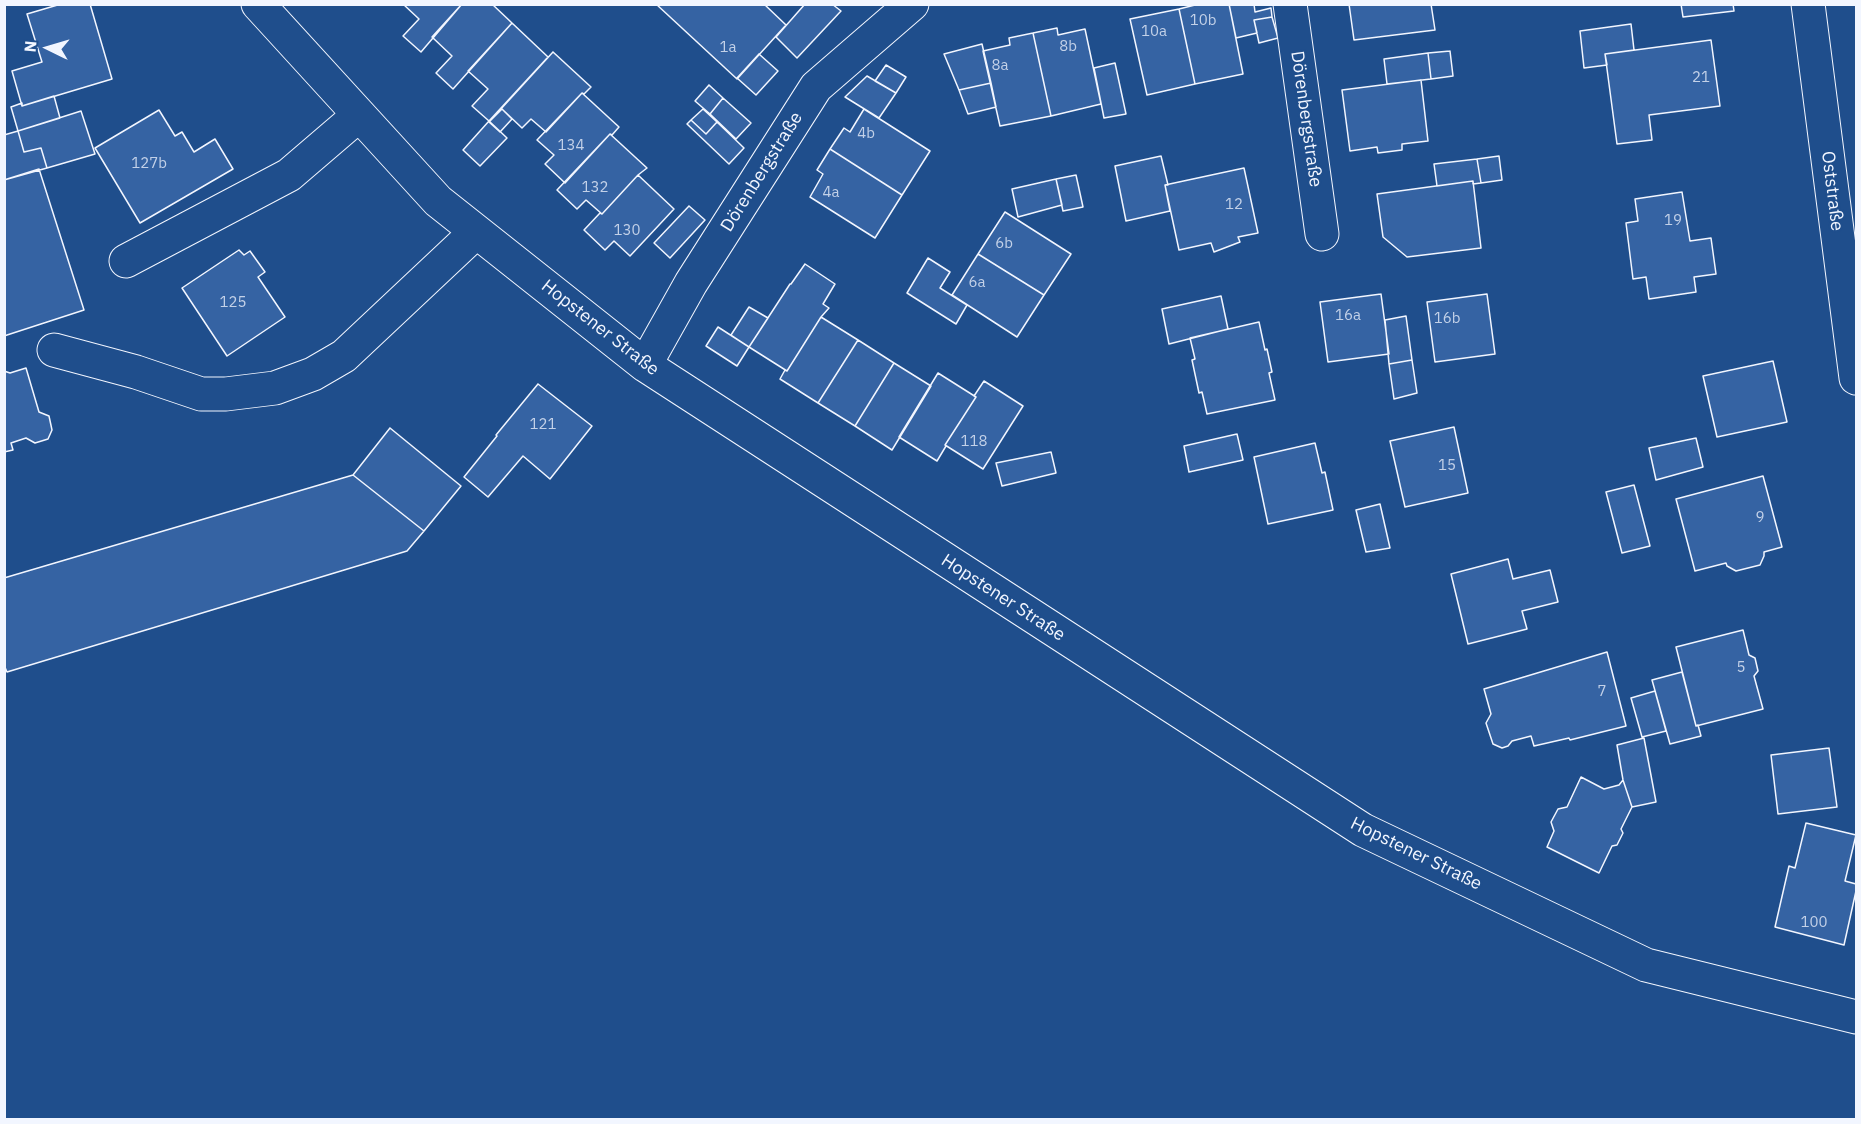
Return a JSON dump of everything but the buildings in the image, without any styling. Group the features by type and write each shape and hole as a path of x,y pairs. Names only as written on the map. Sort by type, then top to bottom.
{"street":[{"name":"Hopstener Straße","path":"258,4 438,201 645,365 1363,830 1646,965 1857,1017"},
{"name":"Dörenbergstraße","path":"645,365 691,283 816,87 912,4"},
{"name":"Dörenbergstraße","path":"1290,4 1322,234"},
{"name":"Oststraße","path":"1808,4 1849,259 1857,378"},
{"path":"126,261 289,175 359,115"},
{"path":"54,350 136,372 201,394 226,394 275,388 314,374 344,356 476,232"}]}
